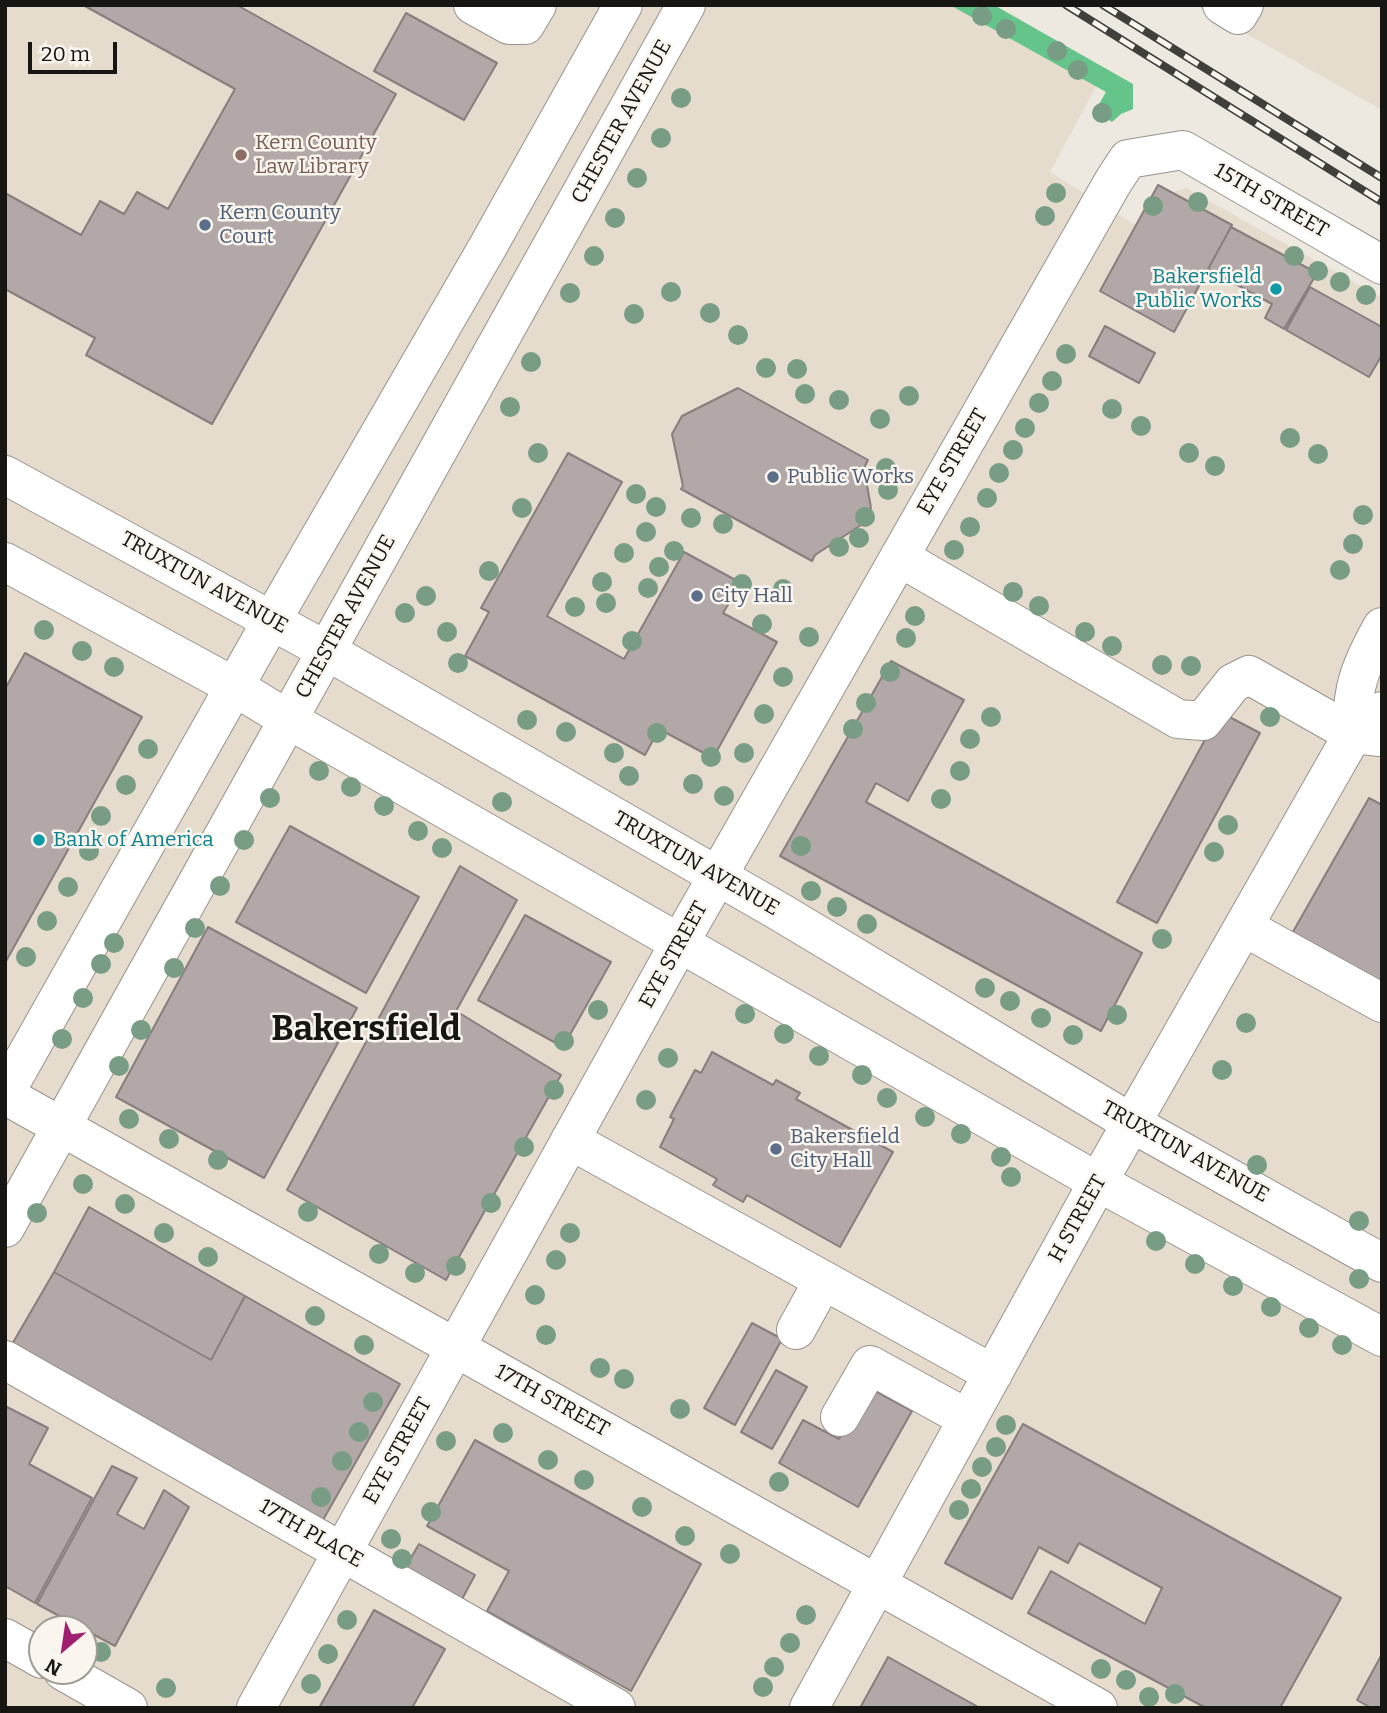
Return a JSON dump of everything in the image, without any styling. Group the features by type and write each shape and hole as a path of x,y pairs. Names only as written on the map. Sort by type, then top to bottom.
{"main road":[{"path":"473,5 509,25 525,24 537,5"},
{"path":"5,1094 623,5"},
{"name":"CHESTER AVENUE","path":"5,1228 686,5"},
{"name":"15TH STREET","path":"1156,154 1183,150 1382,265"},
{"name":"EYE STREET","path":"256,1708 681,942 1113,182 1128,159 1156,154"},
{"name":"TRUXTUN AVENUE","path":"5,475 327,651 792,919 1133,1124 1382,1263"},
{"path":"899,557 1178,719 1203,721 1233,683 1249,675 1372,727"},
{"path":"5,562 235,687 1098,1182 1382,1337"},
{"name":"H STREET","path":"808,1708 1098,1182 1244,927 1372,727 1352,705 1357,676 1382,627"},
{"path":"1244,927 1382,1003"},
{"name":"17TH STREET","path":"5,1094 1098,1708"},
{"path":"570,1140 992,1374"},
{"path":"796,1330 823,1281"},
{"path":"840,1417 894,1320"},
{"name":"17TH PLACE","path":"5,1360 616,1708"},
{"path":"870,1365 968,1419"},
{"path":"5,1638 28,1651"},
{"path":"88,1685 128,1708"}],"shaded area":[{"path":"5,5 963,5 1099,81 1050,172 1145,231 1166,194 1186,188 1382,298 1382,1708 5,1708"},
{"path":"1195,5 1382,5 1382,110"}],"green space":[{"path":"950,5 994,5 1133,84 1133,109 1112,122 1095,111 1106,92"}],"building":[{"name":"Kern County Court","path":"83,5 237,5 396,94 212,424 86,355 95,338 5,289 5,193 81,235 100,201 124,214 137,192 168,209 235,89"},
{"path":"406,13 497,63 464,120 374,71"},
{"path":"1158,185 1232,225 1174,332 1100,291"},
{"name":"Bakersfield Public Works","path":"1231,227 1317,273 1284,329 1265,318 1272,304 1208,269"},
{"name":"Bakersfield Public Works","path":"1310,287 1382,327 1382,355 1369,377 1286,330"},
{"path":"1105,326 1155,353 1139,383 1089,356"},
{"name":"Public Works","path":"738,388 868,460 864,468 871,508 861,525 815,555 812,561 681,489 683,486 672,434 682,416"},
{"name":"City Hall","path":"568,453 622,482 547,616 624,659 684,552 741,583 723,613 777,642 713,758 659,729 645,755 465,656 489,612 481,608"},
{"name":"Bank of America","path":"25,653 142,717 5,963 5,689"},
{"path":"891,661 964,700 908,801 876,783 866,802 1142,953 1101,1031 780,856"},
{"path":"1220,712 1260,733 1157,923 1117,902"},
{"path":"1369,798 1382,805 1382,987 1290,937"},
{"path":"290,826 419,897 366,993 236,922"},
{"path":"460,866 517,900 456,1011 561,1075 446,1280 287,1190"},
{"path":"525,915 611,962 563,1047 478,1000"},
{"path":"208,927 357,1008 264,1178 116,1097"},
{"name":"Bakersfield City Hall","path":"712,1052 773,1085 776,1080 800,1093 796,1099 893,1152 840,1247 747,1195 743,1202 713,1185 717,1179 660,1147 674,1119 670,1117 695,1070 701,1073"},
{"path":"89,1207 245,1296 211,1360 54,1272"},
{"path":"54,1272 211,1360 245,1296 400,1384 323,1520 11,1346"},
{"path":"752,1323 782,1339 735,1425 704,1408"},
{"path":"776,1370 807,1387 772,1449 741,1432"},
{"path":"868,1387 912,1411 858,1507 779,1463 803,1420 839,1439"},
{"path":"5,1406 48,1428 29,1464 92,1498 35,1603 5,1586"},
{"path":"1023,1424 1341,1598 1280,1708 1206,1708 1028,1613 1051,1571 1145,1624 1162,1588 1079,1543 1068,1563 1039,1547 1012,1599 945,1563"},
{"path":"475,1440 701,1564 631,1691 487,1611 509,1571 427,1526"},
{"path":"112,1466 137,1478 117,1514 144,1529 164,1490 189,1507 115,1646 98,1637 98,1615 57,1615 37,1604"},
{"path":"419,1544 475,1575 461,1601 404,1570"},
{"path":"374,1610 445,1649 412,1708 319,1708"},
{"path":"1382,1654 1382,1708 1371,1708 1357,1700"},
{"path":"888,1657 980,1708 860,1708"}],"railway":[{"path":"1066,5 1382,202"},
{"path":"1103,5 1382,178"}],"place":[{"name":"Kern County Law Library","path":"241,155"},
{"name":"Kern County Court","path":"205,225"},
{"name":"Bakersfield Public Works","path":"1276,289"},
{"name":"Public Works","path":"773,477"},
{"name":"City Hall","path":"697,596"},
{"name":"Bank of America","path":"39,840"},
{"name":"Bakersfield City Hall","path":"776,1149"}],"district":[{"name":"Bakersfield","path":"366,1030"}]}
